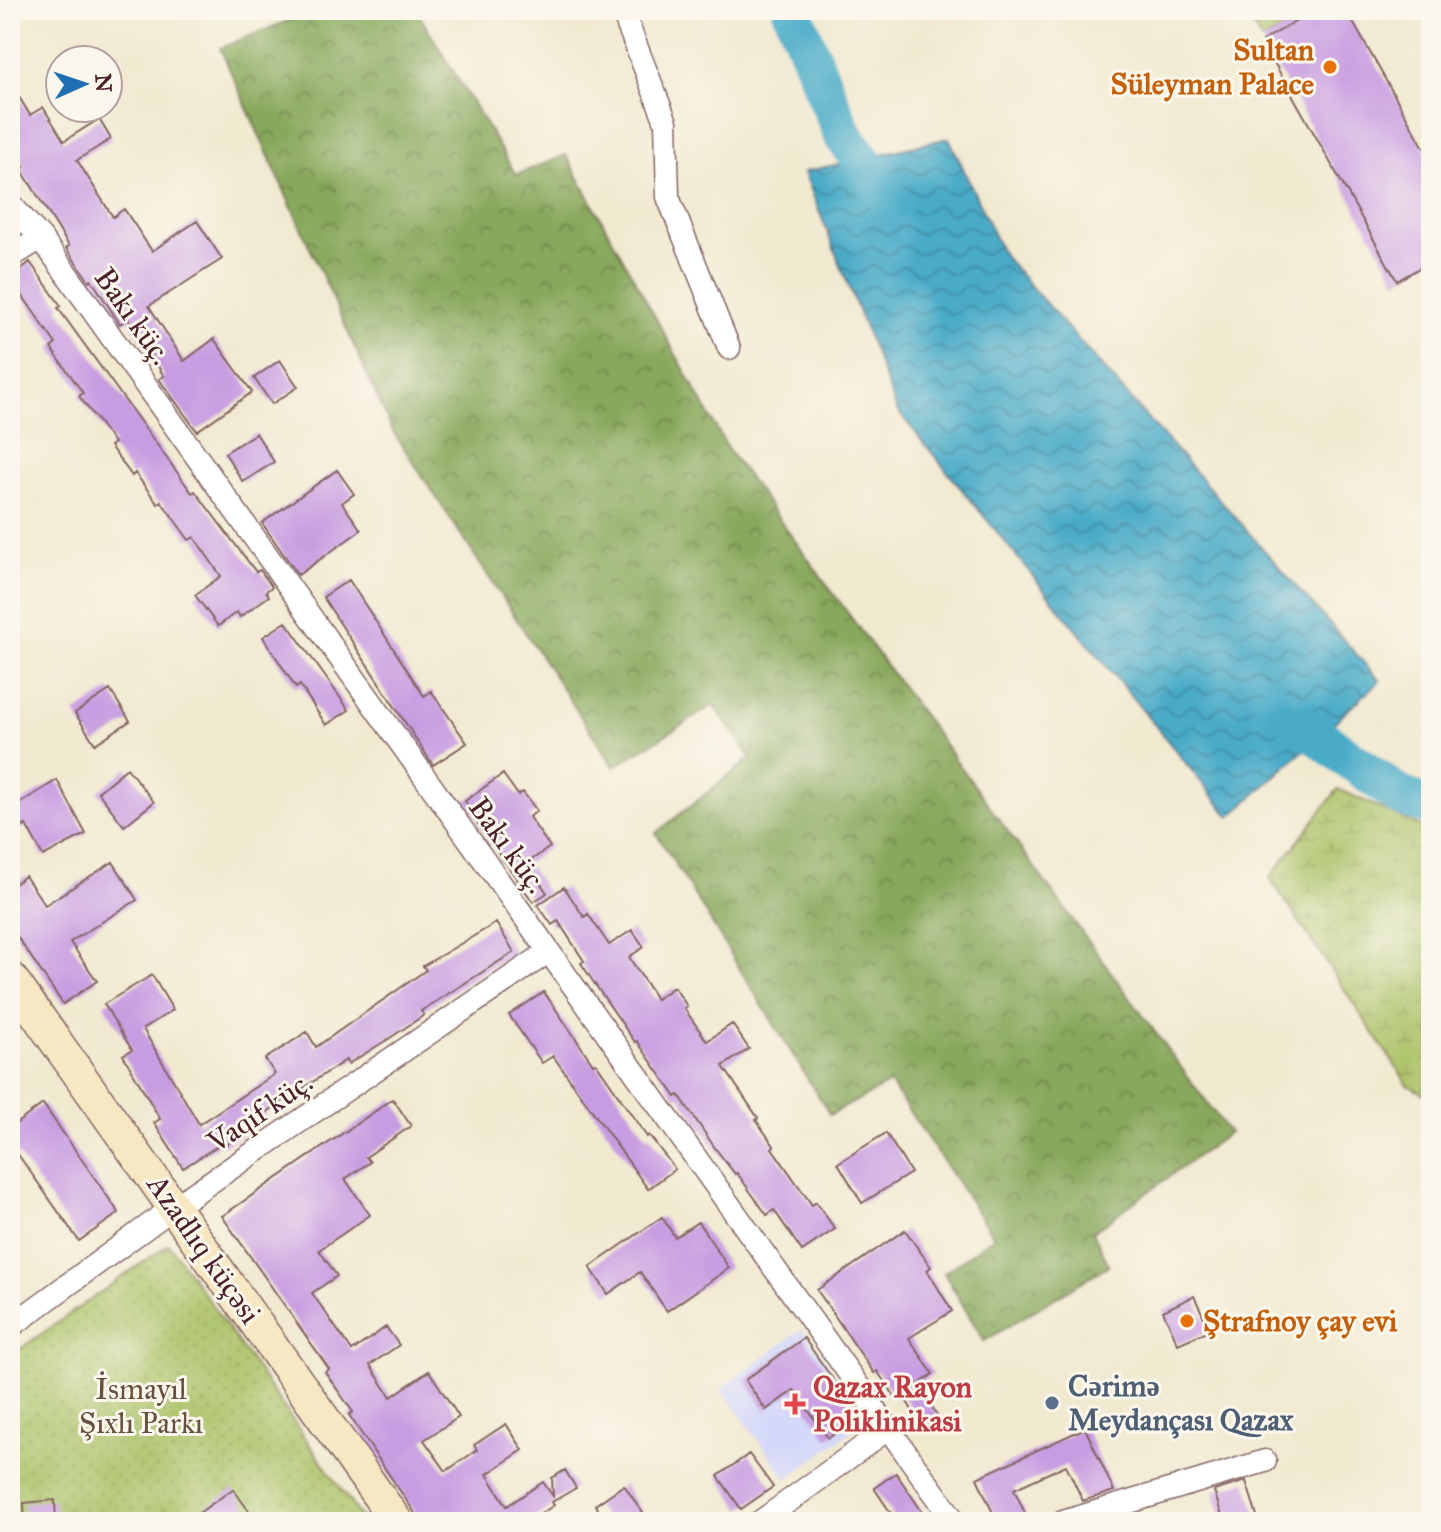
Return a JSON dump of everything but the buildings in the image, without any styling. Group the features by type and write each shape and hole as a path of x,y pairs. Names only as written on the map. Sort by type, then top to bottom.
{"street":[{"path":"622,10 666,122 668,197 729,348"},
{"name":"Bakı küç.","path":"10,204 41,238 955,1522"},
{"path":"10,257 41,238"},
{"name":"Vaqif küç.","path":"10,1327 174,1207 548,952"},
{"name":"Azadlıq küçəsi","path":"10,977 397,1522"},
{"path":"760,1522 889,1428"},
{"path":"1063,1522 1265,1461"}],"shaded area":[{"name":"Qazax Rayon Poliklinikasi","path":"802,1329 868,1419 787,1479 721,1389"}],"green space":[{"path":"305,10 418,10 516,175 566,155 729,451 1229,1133 1093,1232 1109,1265 984,1341 944,1273 994,1237 890,1083 830,1115 656,833 751,758 714,705 614,767 392,430 220,48 305,14"},
{"path":"1243,10 1316,10 1262,41"},
{"path":"1338,789 1431,831 1431,1098 1408,1085 1270,878"},
{"name":"İsmayıl Şıxlı Parkı","path":"169,1244 364,1522 10,1522 10,1356"}],"water":[{"path":"949,138 1003,255 1380,681 1230,817 897,410 804,172"}],"waterway":[{"path":"792,10 843,135 893,204"},
{"path":"1274,704 1400,796 1431,806"}],"place":[{"name":"Sultan Süleyman Palace","path":"1330,67"},
{"name":"Ştrafnoy çay evi","path":"1187,1321"},
{"name":"Cərimə Meydançası Qazax","path":"1052,1403"},
{"name":"Qazax Rayon Poliklinikasi","path":"795,1404"}]}
